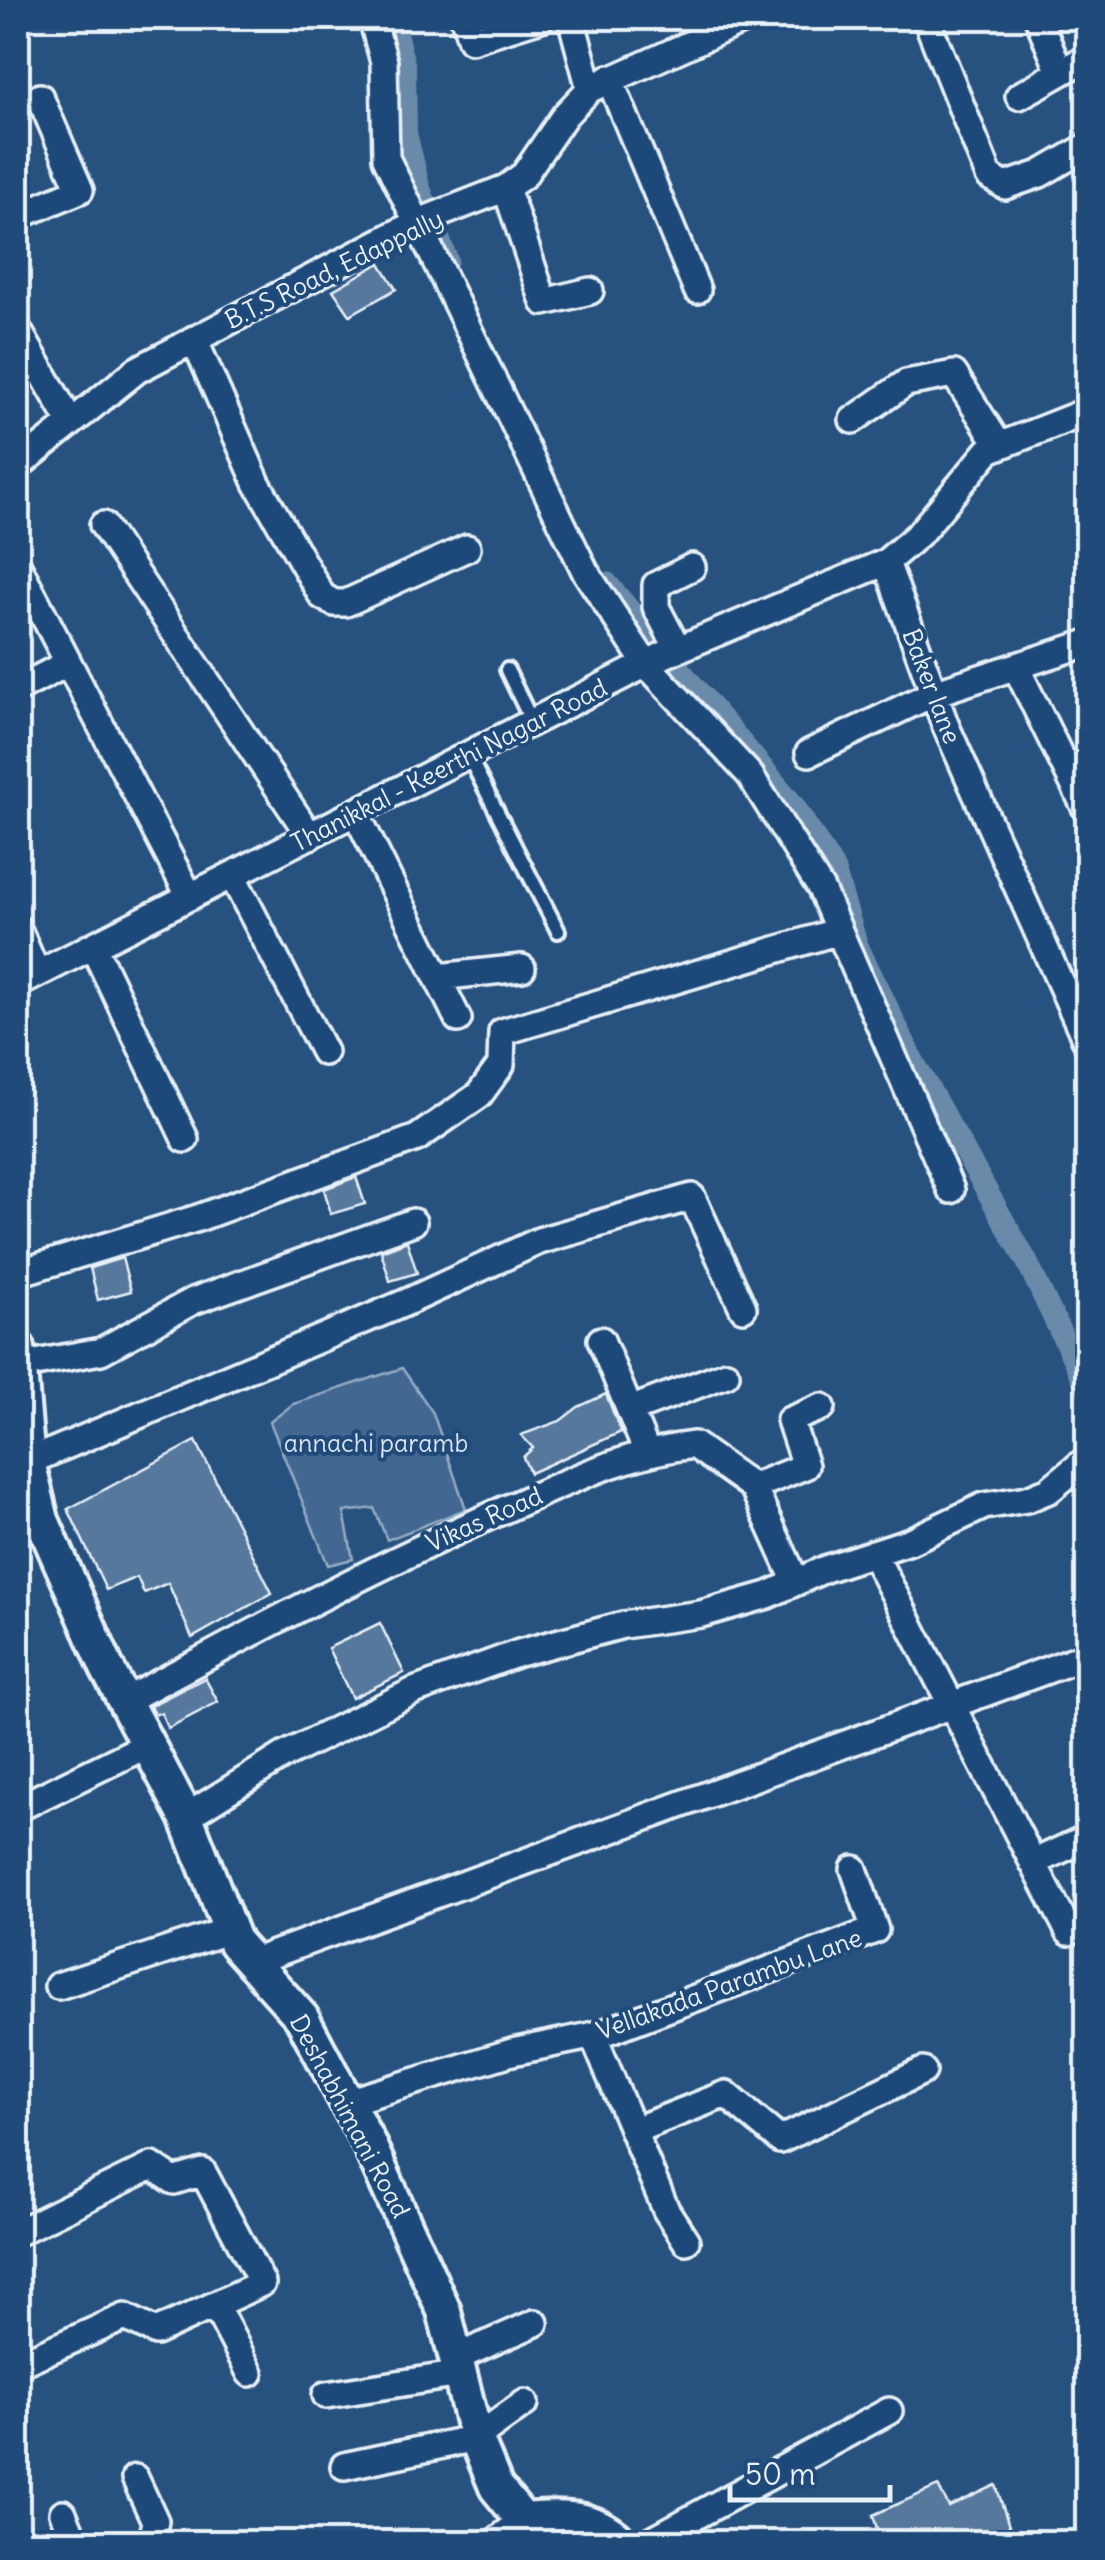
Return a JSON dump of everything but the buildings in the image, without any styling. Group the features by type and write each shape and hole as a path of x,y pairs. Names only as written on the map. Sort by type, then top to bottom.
{"street":[{"path":"372,18 384,62 386,158 414,224 584,571 663,656 750,776 821,889 951,1190"},
{"path":"464,18 470,40 541,18"},
{"path":"571,18 697,290"},
{"name":"B.T.S Road, Edappally","path":"18,466 137,370 414,224 506,188 524,175 564,115 599,83 748,18"},
{"path":"926,18 989,176 1005,186 1040,174 1088,146"},
{"path":"1038,18 1059,70"},
{"path":"1019,96 1088,57"},
{"path":"18,216 80,190 40,97"},
{"path":"506,188 544,302 590,291"},
{"path":"18,330 70,422"},
{"path":"194,339 258,483 322,596 334,603 346,603 466,548"},
{"path":"853,420 906,383 954,374 999,445"},
{"path":"886,562 942,508 973,465 999,445 1088,411"},
{"path":"103,525 310,836"},
{"name":"Thanikkal - Keerthi Nagar Road","path":"27,979 663,656 886,562"},
{"name":"Baker lane","path":"886,562 934,693 1018,895 1088,1045"},
{"path":"18,566 190,897"},
{"path":"663,656 656,585 692,567"},
{"path":"809,753 934,693 1088,643"},
{"path":"18,689 68,663"},
{"path":"1016,667 1088,813"},
{"path":"356,813 458,1018"},
{"path":"232,875 324,1052"},
{"path":"18,929 27,979"},
{"path":"18,1273 215,1212 418,1138 479,1095 501,1064 502,1032 839,931"},
{"path":"93,946 185,1138"},
{"path":"438,977 522,968"},
{"path":"22,1464 539,1242 692,1197 743,1308"},
{"path":"19,1366 100,1351 194,1301 413,1222"},
{"path":"601,1340 646,1450"},
{"name":"Deshabhimani Road","path":"18,1348 22,1464 42,1520 107,1668 186,1817 230,1930 252,1962 302,2018 348,2102 425,2263 460,2366 476,2438 496,2487 522,2520"},
{"path":"630,1410 726,1374"},
{"path":"796,1582 753,1487 805,1466 790,1420 822,1407"},
{"name":"Vikas Road","path":"127,1700 364,1574 646,1450 694,1445 753,1487"},
{"path":"186,1817 283,1756 414,1691 519,1653 623,1625 701,1614 796,1582 984,1506 1027,1499 1049,1490 1088,1458"},
{"path":"873,1554 1070,1932 1088,1922"},
{"path":"252,1962 1088,1655"},
{"path":"18,1808 150,1744"},
{"path":"1034,1863 1088,1836"},
{"name":"Vellakada Parambu Lane","path":"348,2102 512,2052 592,2036 875,1930 854,1869"},
{"path":"58,1986 230,1930"},
{"path":"592,2036 666,2210 686,2241"},
{"path":"635,2130 726,2094 780,2140 923,2071"},
{"path":"18,2232 152,2166 174,2180 203,2172 262,2284 156,2332 124,2317 18,2364"},
{"path":"216,2305 250,2373"},
{"path":"326,2394 460,2366 535,2323"},
{"path":"344,2466 476,2438 524,2403"},
{"path":"648,2542 889,2411"},
{"path":"135,2478 155,2521 151,2542"},
{"path":"63,2513 74,2542"},
{"path":"495,2542 522,2520 571,2516 606,2527 621,2542"}],"lane":[{"path":"507,670 534,724"},
{"path":"469,757 558,931"}],"green space":[{"name":"annachi paramb","path":"402,1368 433,1413 466,1509 387,1540 374,1508 344,1512 353,1559 328,1565 270,1422 293,1404"}],"waterway":[{"path":"392,18 405,68 406,133 419,186 447,260"},
{"path":"607,583 793,804 834,869 857,945 915,1064 1026,1260 1088,1390"}]}
